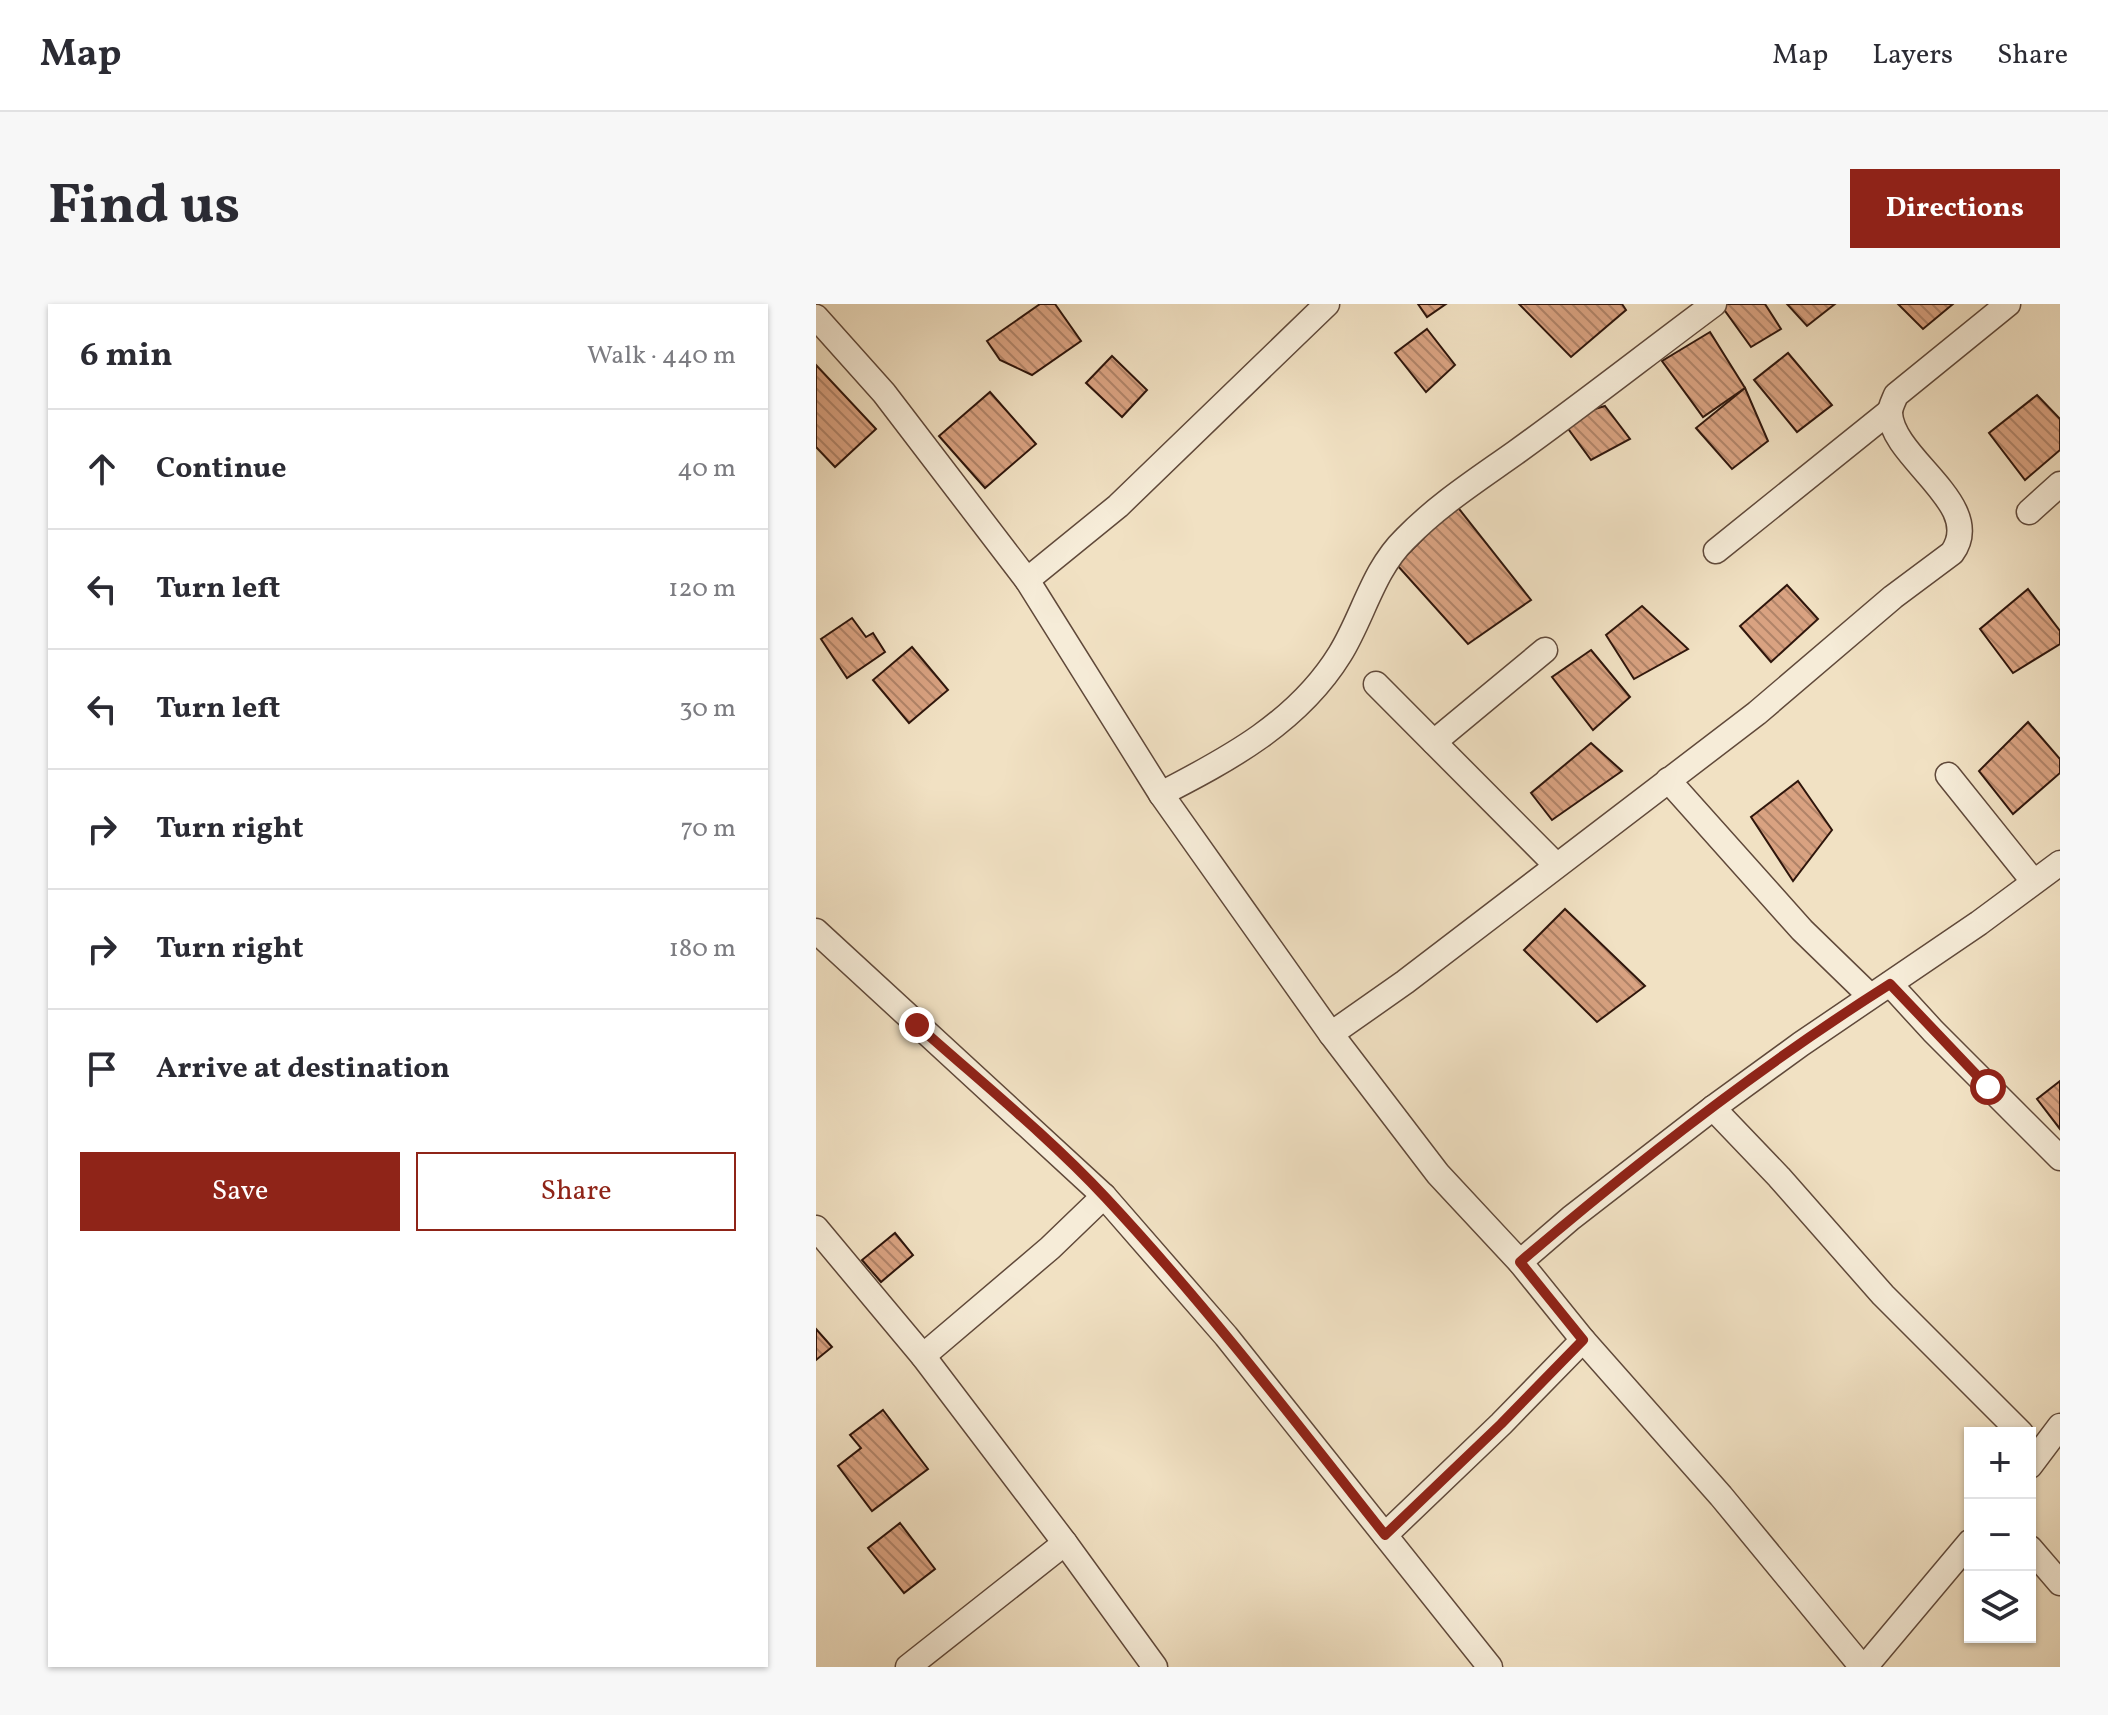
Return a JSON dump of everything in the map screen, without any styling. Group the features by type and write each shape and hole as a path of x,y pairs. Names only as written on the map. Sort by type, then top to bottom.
{"street":[{"path":"1027,580 1118,506 1327,304"},
{"path":"1161,794 1213,768 1253,743 1280,723 1305,698 1339,656 1386,559 1426,520 1714,304"},
{"path":"1716,551 1890,411 1896,395 2008,304"},
{"path":"816,317 884,393 1027,580 1161,794 1331,1034 1438,1174 1520,1262 1863,1667 1964,1549"},
{"path":"1331,1034 1405,982 1757,713 1893,597 1952,553 1959,543 1958,518 1951,502 1904,444 1895,429 1890,411"},
{"path":"2029,512 2060,484"},
{"path":"1434,742 1545,650"},
{"path":"1376,684 1556,865"},
{"path":"1948,775 2033,881"},
{"path":"1668,780 1802,930 1933,1031 2060,1158"},
{"path":"1520,1262 1571,1218 1713,1108 2060,863"},
{"path":"816,931 1062,1154 1104,1196 1226,1336 1490,1667"},
{"path":"1713,1108 1779,1177 1883,1295 2015,1427"},
{"path":"923,1356 1050,1248 1104,1196"},
{"path":"816,1228 923,1356 1155,1667"},
{"path":"1385,1535 1583,1340"},
{"path":"2036,1451 2060,1426"},
{"path":"908,1667 1065,1543"},
{"path":"2036,1555 2060,1583"}],"building":[{"path":"1040,304 1055,304 1081,341 1032,375 1000,360 987,341"},
{"path":"1418,304 1446,304 1427,317"},
{"path":"1519,304 1622,304 1626,310 1571,357"},
{"path":"1720,304 1765,304 1781,329 1751,347"},
{"path":"1787,304 1835,304 1807,326"},
{"path":"1898,304 1953,304 1923,329"},
{"path":"1427,329 1455,365 1426,392 1395,353"},
{"path":"1710,332 1745,388 1703,417 1662,361"},
{"path":"1788,353 1832,405 1797,432 1754,380"},
{"path":"1112,356 1147,390 1122,417 1086,383"},
{"path":"816,365 876,429 835,467 816,447"},
{"path":"1745,388 1768,441 1732,469 1696,428"},
{"path":"990,392 1036,444 985,488 939,436"},
{"path":"2037,395 2060,419 2060,450 2025,480 1989,433"},
{"path":"1605,406 1630,439 1591,460 1561,419"},
{"path":"1456,505 1531,600 1468,644 1397,565"},
{"path":"1787,585 1818,619 1771,662 1740,626"},
{"path":"2028,589 2060,631 2060,644 2013,673 1980,629"},
{"path":"1642,606 1688,649 1634,679 1606,635"},
{"path":"852,618 866,637 873,633 885,652 847,678 821,639"},
{"path":"912,647 948,690 909,723 873,680"},
{"path":"1591,650 1630,697 1593,730 1552,677"},
{"path":"2028,722 2060,759 2060,773 2013,814 1979,771"},
{"path":"1591,743 1622,771 1552,820 1531,793"},
{"path":"1798,781 1832,830 1793,881 1751,817"},
{"path":"1565,909 1645,986 1597,1022 1524,950"},
{"path":"2060,1081 2060,1129 2037,1099"},
{"path":"895,1233 913,1255 881,1282 862,1260"},
{"path":"816,1329 832,1347 816,1360"},
{"path":"883,1410 928,1469 872,1511 838,1466 861,1448 850,1435"},
{"path":"900,1523 935,1569 904,1593 868,1548"}],"route":[{"path":"917,1025 1062,1154 1104,1196 1226,1336 1385,1535 1583,1340 1520,1262 1571,1218 1713,1108 1890,984 1988,1087"}]}
